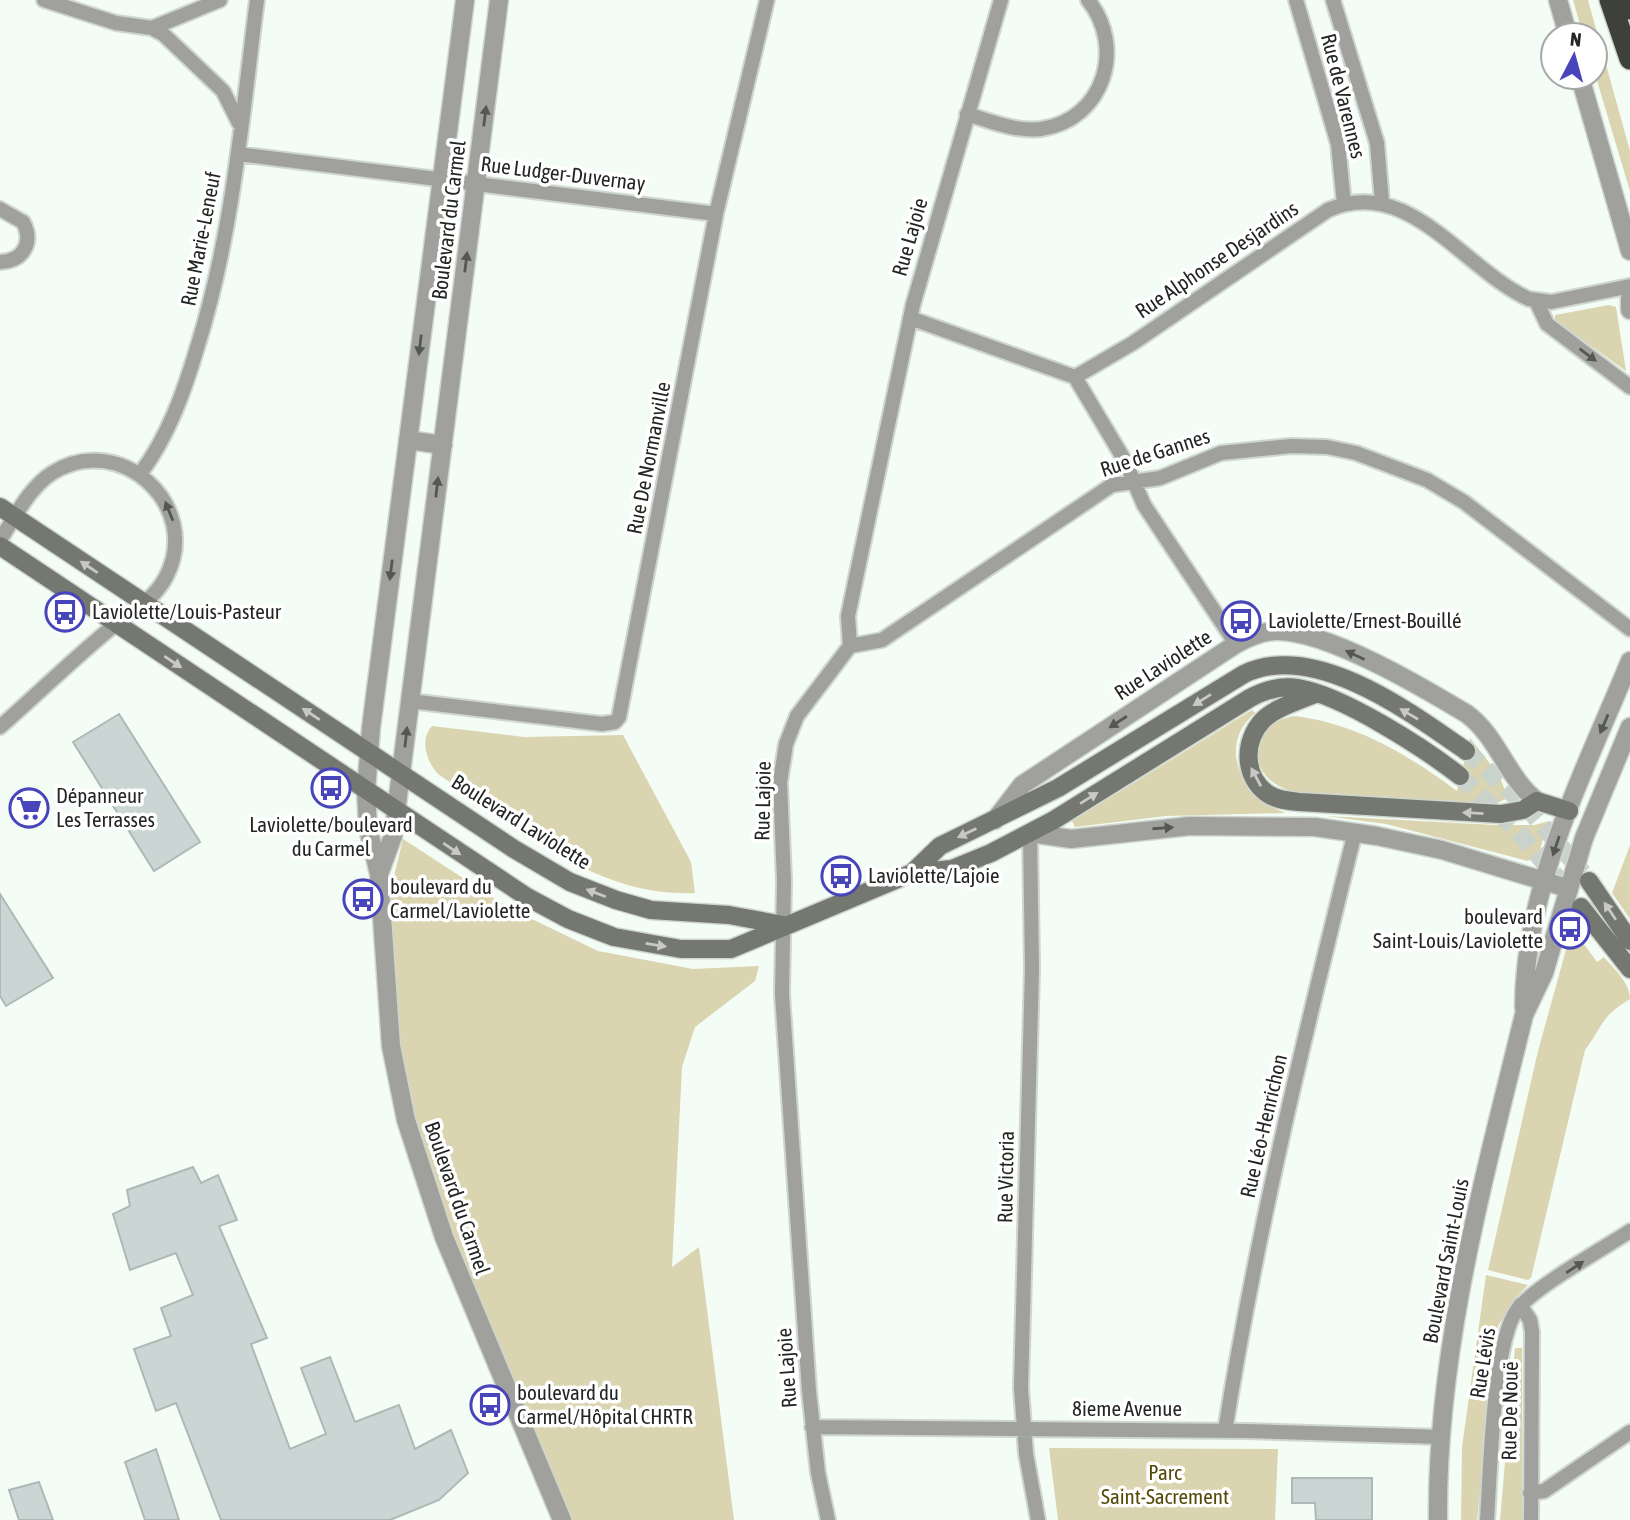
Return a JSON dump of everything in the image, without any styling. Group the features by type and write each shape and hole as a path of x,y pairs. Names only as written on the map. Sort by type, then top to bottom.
{"highway":[{"path":"1610,0 1630,60"},
{"path":"1628,0 1630,9"}],"main road":[{"name":"Boulevard Laviolette","path":"7,512 514,849 593,892 650,910 729,915 783,925"},
{"path":"0,546 366,792 527,897 568,919 614,937 681,949 726,950 783,925"},
{"name":"Rue Laviolette","path":"912,873 940,846 1058,788 1244,674 1275,665 1301,665 1334,674 1413,717 1466,751"},
{"name":"Rue Laviolette","path":"783,925 912,873 952,869 1030,833 1250,698 1284,687 1317,694 1399,735 1460,776"},
{"path":"1317,694 1271,714 1252,736 1248,750 1251,773 1261,788 1275,797 1300,802 1501,814 1523,810 1538,801 1569,811"},
{"path":"1589,881 1630,941"},
{"path":"1581,907 1630,969"}],"street":[{"path":"152,28 220,0"},
{"name":"Rue Marie-Leneuf","path":"140,474 179,400 205,324 228,227 257,0"},
{"name":"Boulevard du Carmel","path":"465,0 368,752 368,828 379,874 389,1027 413,1147 458,1273 562,1520"},
{"name":"Boulevard du Carmel","path":"379,874 393,836 402,774 499,0"},
{"name":"Rue De Normanville","path":"410,701 602,724 615,722 619,717 716,214 767,0"},
{"name":"Rue Lajoie","path":"828,1520 812,1427 782,994 780,782 786,744 804,705 850,646 848,616 910,318 1001,0"},
{"path":"967,114 1014,128 1039,129 1064,122 1086,107 1105,74 1108,48 1103,23 1088,0"},
{"name":"Rue de Varennes","path":"1296,0 1338,144 1344,204"},
{"name":"Rue de Varennes","path":"1333,0 1377,143 1382,202"},
{"path":"1558,0 1564,21"},
{"path":"52,2 116,23 152,28 180,46 223,91 235,110 241,132"},
{"path":"1584,91 1630,251"},
{"name":"Rue Ludger-Duvernay","path":"238,154 716,214"},
{"name":"Rue Alphonse Desjardins","path":"1075,377 1133,343 1321,215 1344,204 1382,202 1409,214 1516,292 1536,301 1547,324 1630,387"},
{"path":"0,209 23,222 29,238 23,253 17,258 0,262"},
{"path":"1536,301 1558,301 1630,286"},
{"path":"1630,298 1630,310"},
{"path":"910,318 1075,377 1134,482 1144,505 1236,644"},
{"path":"408,440 443,445"},
{"name":"Rue de Gannes","path":"850,646 882,640 1109,486 1160,478 1221,453 1257,447 1318,447 1370,457 1427,480 1464,502 1630,629"},
{"path":"0,540 7,512 42,481 76,463 115,463 140,474 165,501 175,539 166,576 146,604 117,624 0,727"},
{"name":"Rue Laviolette","path":"995,820 1022,785 1236,644 1269,632 1310,636 1430,693 1477,721 1522,786 1538,801"},
{"name":"Boulevard Saint-Louis","path":"1438,1520 1441,1437 1468,1258 1524,1014 1524,967 1544,881 1569,811 1630,661"},
{"name":"Boulevard Saint-Louis","path":"1524,1014 1544,973 1567,888 1591,819 1630,727"},
{"path":"1569,811 1591,819"},
{"path":"1030,833 1071,839 1157,828 1233,825 1292,826 1355,832 1442,850 1567,888"},
{"name":"Rue Léo-Henrichon","path":"1225,1431 1240,1341 1285,1126 1355,832"},
{"name":"Rue Victoria","path":"1030,833 1032,958 1021,1388 1023,1429 1038,1520"},
{"name":"Rue Lévis","path":"1487,1520 1502,1351 1510,1322 1521,1306 1630,1231"},
{"name":"Rue De Nouë","path":"1521,1306 1532,1329 1530,1493 1533,1519"},
{"name":"8ieme Avenue","path":"812,1427 1225,1431 1441,1437"},
{"path":"1530,1493 1544,1491 1630,1432"}],"green space":[{"path":"1573,0 1588,0 1594,21 1579,21"},
{"path":"1609,76 1630,151 1630,191 1600,91 1609,91"},
{"path":"1609,305 1616,307 1626,371 1555,320 1555,315"},
{"path":"1252,710 1255,713 1243,726 1237,741 1236,756 1240,770 1247,784 1258,796 1286,813 1166,816 1075,827 1072,821"},
{"path":"1296,716 1341,726 1381,743 1420,765 1457,791 1470,738 1499,775 1508,798 1495,804 1303,793 1283,788 1269,779 1261,768 1258,754 1260,741 1267,730 1279,721"},
{"path":"432,726 524,737 623,735 691,862 695,893 659,891 624,884 591,871 527,836 438,774 425,744"},
{"path":"1326,816 1495,825 1535,825 1549,821 1538,855 1528,861 1386,824"},
{"path":"403,839 509,908 598,951 693,969 759,966 755,981 695,1027 682,1067 672,1267 699,1247 734,1520 567,1520 541,1464 417,1136 399,1055 384,917"},
{"path":"1630,845 1630,919 1612,893"},
{"path":"1572,928 1597,962 1604,957 1617,972 1625,982 1630,999 1607,1017 1585,1050 1531,1278 1528,1280 1488,1270 1538,1051"},
{"path":"1486,1275 1528,1285 1514,1299 1498,1326 1477,1520 1461,1520 1462,1447"},
{"path":"1515,1348 1522,1348 1522,1520 1500,1520"},
{"name":"Parc Saint-Sacrement","path":"1049,1448 1278,1449 1275,1520 1058,1520"}],"building":[{"path":"119,714 200,842 154,871 73,742"},
{"path":"0,894 53,978 6,1006 0,996"},
{"path":"193,1167 201,1183 218,1175 237,1220 219,1226 267,1338 251,1344 290,1449 326,1434 301,1368 330,1357 355,1422 399,1405 415,1449 451,1430 468,1473 439,1500 390,1520 221,1520 176,1403 156,1411 134,1349 171,1336 161,1308 193,1295 176,1253 130,1270 113,1214 130,1206 127,1190"},
{"path":"156,1449 179,1520 145,1520 125,1462"},
{"path":"1292,1478 1372,1478 1372,1520 1316,1520 1315,1503 1292,1503"},
{"path":"39,1482 53,1520 19,1520 9,1490"}],"tunnel":[{"path":"1466,751 1527,807 1583,873"},
{"path":"1460,776 1516,829 1570,893"}],"place":[{"name":"Laviolette/Louis-Pasteur","path":"65,612"},
{"name":"Laviolette/Ernest-Bouillé","path":"1241,621"},
{"name":"Laviolette/boulevard du Carmel","path":"331,788"},
{"name":"Dépanneur Les Terrasses","path":"29,808"},
{"name":"Laviolette/Lajoie","path":"841,876"},
{"name":"boulevard du Carmel/Laviolette","path":"363,899"},
{"name":"boulevard Saint-Louis/Laviolette","path":"1570,929"},
{"name":"boulevard du Carmel/Hôpital CHRTR","path":"490,1405"}]}
